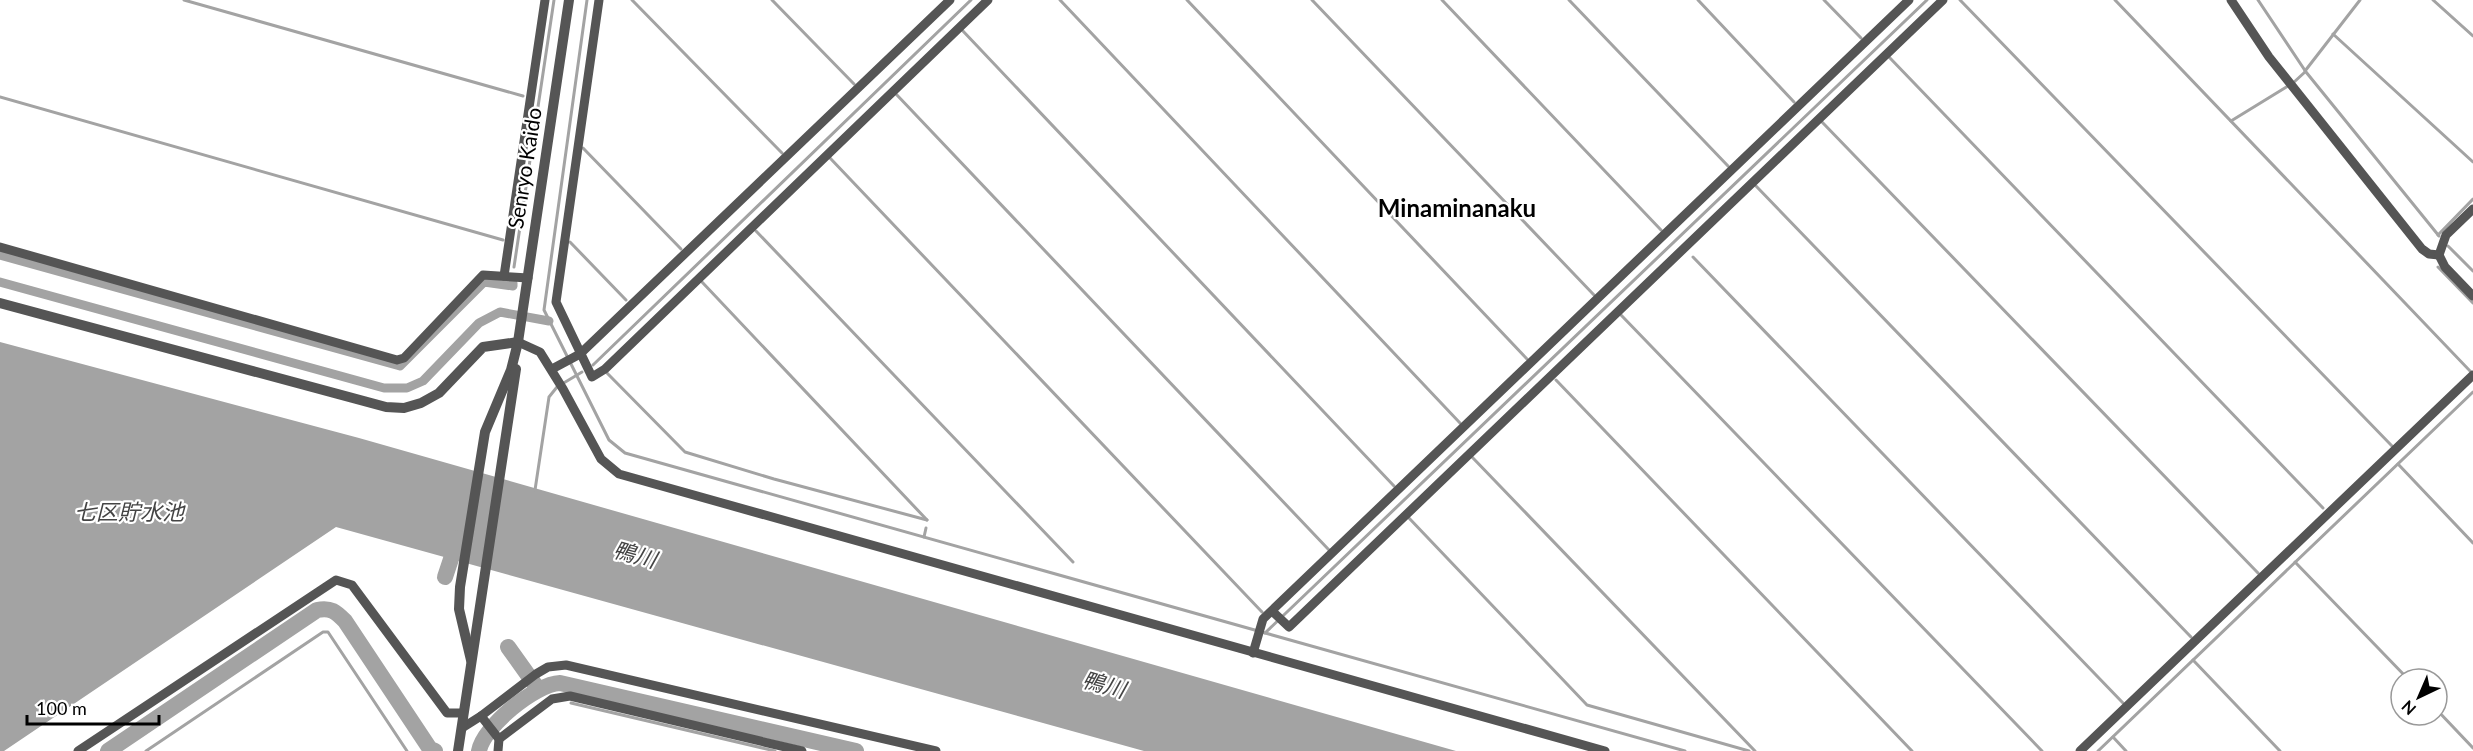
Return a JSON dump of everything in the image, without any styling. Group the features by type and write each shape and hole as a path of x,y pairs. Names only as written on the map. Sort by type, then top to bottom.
{"street":[{"path":"504,276 545,0"},
{"name":"Senryo Kaido","path":"458,751 517,367 520,327 569,0"},
{"path":"599,0 556,302 578,355 592,377 602,372 988,0"},
{"path":"555,367 578,355 950,0"},
{"path":"1254,650 1263,622 1278,616 1909,0"},
{"path":"1278,616 1289,627 1944,0"},
{"path":"2231,0 2269,57 2390,211 2422,249 2429,254 2439,255"},
{"path":"2473,209 2446,236 2439,255 2445,267 2473,296"},
{"path":"0,247 397,360 404,358 483,275 528,278"},
{"path":"0,303 386,407 404,408 422,403 439,393 483,347 518,342 540,352 555,367 561,386 601,459 619,474 1254,650 1605,751"},
{"name":"Senryo Kaido","path":"471,660 459,609 460,587 485,432 511,370 518,342"},
{"path":"2080,751 2471,377"},
{"path":"78,751 336,580 352,585 447,713 464,713"},
{"path":"462,728 484,720 536,674 548,667 566,665 936,751"},
{"path":"497,737 552,699 570,696 802,751"},
{"path":"484,720 497,737 498,751"}],"water":[{"path":"0,342 359,438 1456,751 1144,751 336,527 4,751 0,751"}],"waterway":[{"path":"184,0 523,96"},
{"path":"514,267 554,0"},
{"path":"587,0 544,310 609,440 625,453 1685,751"},
{"path":"632,0 782,153"},
{"path":"772,0 854,84"},
{"path":"593,365 971,0"},
{"path":"1060,0 1460,423"},
{"path":"1187,0 1527,359"},
{"path":"1312,0 1594,295"},
{"path":"1442,0 1661,230"},
{"path":"1569,0 1728,166"},
{"path":"1698,0 1794,102"},
{"path":"1824,0 1861,38"},
{"path":"1265,633 1927,0"},
{"path":"1960,0 2392,446"},
{"path":"2115,0 2472,373"},
{"path":"2258,0 2306,72 2439,236"},
{"path":"2305,71 2360,0"},
{"path":"2433,0 2473,36"},
{"path":"962,30 1394,486"},
{"path":"2333,34 2473,162"},
{"path":"1889,57 2323,508"},
{"path":"2293,83 2305,72"},
{"path":"2231,121 2288,86"},
{"path":"896,94 1329,550"},
{"path":"0,97 503,240"},
{"path":"1822,122 2258,573"},
{"path":"583,148 681,249"},
{"path":"830,158 1262,612"},
{"path":"1756,186 2191,637"},
{"path":"2438,235 2473,199"},
{"path":"756,231 1073,562"},
{"path":"570,242 626,300"},
{"path":"2448,246 2473,271"},
{"path":"0,255 400,366 484,282 513,286 513,283"},
{"path":"1693,257 2123,703"},
{"path":"2438,267 2473,303"},
{"path":"0,282 384,388 407,388 423,381 479,323 500,312 549,321"},
{"path":"702,282 927,520"},
{"path":"1621,315 2042,751"},
{"path":"535,490 549,397 557,387 582,372"},
{"path":"607,373 685,452 774,479 927,520"},
{"path":"1556,380 1912,751"},
{"path":"2098,751 2473,392"},
{"path":"1472,457 1755,751"},
{"path":"2398,464 2473,543"},
{"path":"1408,517 1587,705 1749,751"},
{"path":"924,537 926,528"},
{"path":"445,577 458,538"},
{"path":"2295,562 2396,667"},
{"path":"108,751 317,610 326,609 336,613 345,621 430,749 435,751"},
{"path":"146,751 323,632 328,632 407,751"},
{"path":"508,647 538,689"},
{"path":"2193,660 2280,751"},
{"path":"479,751 490,730 512,708 537,691 560,683 856,751"},
{"path":"538,689 545,693"},
{"path":"571,703 775,751"},
{"path":"2449,723 2473,748"},
{"path":"2113,737 2126,751"}],"district":[{"name":"Minaminanaku","path":"1457,207"}],"water label":[{"name":"七区貯水池","path":"129,511"},
{"name":"鴨川","path":"635,554"},
{"name":"鴨川","path":"1104,684"}]}
